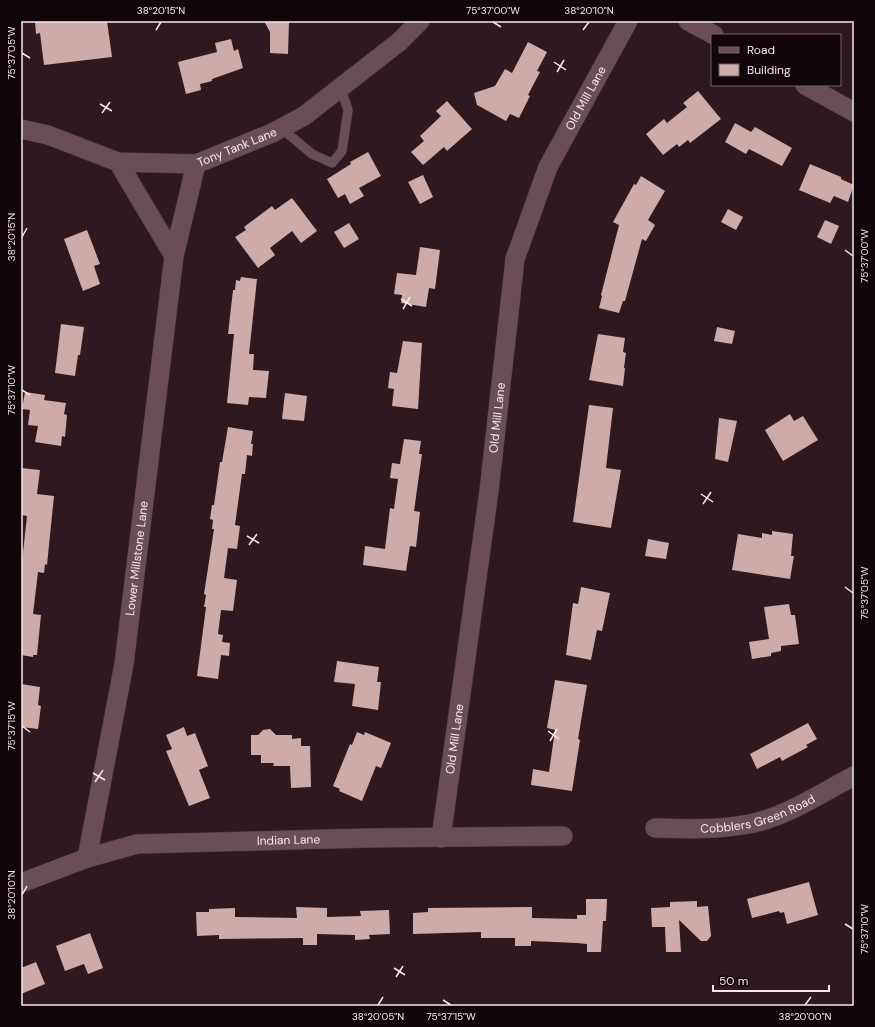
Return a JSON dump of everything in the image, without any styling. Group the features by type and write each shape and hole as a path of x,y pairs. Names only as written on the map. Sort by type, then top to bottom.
{"street":[{"name":"Tony Tank Lane","path":"21,129 48,135 118,162 196,164 281,128 304,116 399,42 420,21"},
{"name":"Old Mill Lane","path":"441,838 489,491 515,259 548,166 628,21"},
{"path":"688,21 712,34"},
{"path":"807,86 854,112"},
{"path":"118,162 174,256"},
{"name":"Lower Millstone Lane","path":"87,858 124,664 174,256 196,164"},
{"name":"Cobblers Green Road","path":"655,828 707,830 750,824 779,814 854,776"},
{"name":"Indian Lane","path":"21,883 87,858 137,844 368,838 563,836"}],"lane":[{"path":"281,128 312,154 332,163 342,151 348,110 340,89"}],"building":[{"path":"35,21 107,21 112,57 44,65 40,33 36,34"},
{"path":"264,21 289,21 288,54 270,53 270,32"},
{"path":"231,39 234,51 238,49 243,68 212,79 212,81 200,84 201,90 186,94 178,62 217,52 215,43"},
{"path":"528,42 547,52 537,71 540,72 528,95 530,96 519,118 510,114 506,121 477,105 474,93 495,86 505,69 512,73"},
{"path":"698,91 721,119 690,143 688,140 679,147 677,144 663,155 646,134 664,119 667,123 687,107 683,103"},
{"path":"447,101 472,129 447,151 444,147 423,165 411,152 424,141 420,136 441,116 436,111"},
{"path":"735,123 751,132 755,127 792,148 782,166 749,149 746,154 725,142"},
{"path":"368,152 381,176 359,188 364,196 350,204 345,194 338,198 327,179 351,164 350,162"},
{"path":"810,164 841,177 841,179 854,185 848,202 834,196 830,203 799,190"},
{"path":"423,175 433,197 420,204 408,182"},
{"path":"641,176 665,191 648,220 655,225 646,241 642,239 625,301 623,301 619,313 599,308 601,295 619,225 613,222 634,184 636,185"},
{"path":"292,198 317,231 301,243 292,231 270,248 275,255 258,268 235,237 246,230 244,227 272,206 275,210"},
{"path":"728,209 743,217 736,230 721,222"},
{"path":"825,220 839,226 831,244 817,237"},
{"path":"349,223 359,239 344,248 334,232"},
{"path":"87,230 100,264 94,266 100,284 83,291 64,239"},
{"path":"420,247 440,250 435,289 429,288 426,307 401,303 402,295 394,294 397,273 416,275"},
{"path":"241,277 257,279 249,354 254,354 253,370 269,371 266,398 249,397 248,405 227,403 234,334 228,334 233,290 235,290 236,280 240,281"},
{"path":"61,324 84,327 75,376 55,373"},
{"path":"717,327 735,331 732,344 714,341"},
{"path":"598,334 625,338 623,352 626,353 623,386 589,380"},
{"path":"403,341 422,343 418,409 392,406 394,389 388,388 390,372 397,373"},
{"path":"25,392 45,395 44,400 66,403 64,414 67,415 65,437 62,436 61,446 35,442 38,426 28,425 30,410 22,409"},
{"path":"285,393 307,396 304,421 282,419"},
{"path":"589,405 613,408 606,468 621,470 611,528 573,522"},
{"path":"790,414 794,421 803,416 818,440 783,461 765,430"},
{"path":"719,418 737,421 728,462 715,459"},
{"path":"228,427 253,431 251,444 253,444 252,456 247,455 245,474 242,474 235,525 240,526 237,549 228,548 224,578 237,580 233,611 221,610 218,634 223,635 222,642 230,643 229,656 221,655 218,679 197,676 206,607 204,607 206,595 204,594 214,529 212,529 213,520 210,519 212,505 214,505 220,462 222,462"},
{"path":"404,439 421,441 419,454 422,454 414,511 420,512 416,547 410,546 406,571 363,565 365,546 385,549 390,508 394,509 398,479 390,478 392,463 400,464"},
{"path":"21,468 40,470 37,494 54,496 47,565 45,564 44,573 38,572 33,614 41,615 37,655 33,655 33,657 21,655 21,570 27,516 21,515"},
{"path":"772,531 793,534 791,556 794,556 790,579 732,570 738,534 762,538 762,533 772,535"},
{"path":"648,539 669,543 666,559 645,556"},
{"path":"581,587 610,593 602,631 597,630 591,660 566,655 573,603 578,604"},
{"path":"789,604 791,615 795,615 799,644 781,646 781,651 771,653 771,656 752,659 749,642 769,639 764,607"},
{"path":"337,661 379,667 377,682 381,682 378,710 352,706 355,684 334,682"},
{"path":"555,680 587,685 578,739 580,740 572,791 531,785 533,769 549,772 555,730 547,728"},
{"path":"21,684 40,687 38,705 41,706 38,729 21,727"},
{"path":"808,723 817,739 806,745 808,747 782,761 780,757 757,769 750,754"},
{"path":"184,727 187,736 195,733 208,766 199,770 210,798 189,806 166,751 172,749 166,735"},
{"path":"270,729 276,735 292,735 292,739 301,738 301,746 310,746 311,787 291,788 290,766 273,766 274,763 261,763 261,755 251,755 251,735 258,735 263,730"},
{"path":"357,732 364,735 365,732 391,743 381,768 376,766 362,801 339,791 340,789 333,786 350,744 352,745"},
{"path":"809,882 818,915 787,924 784,912 780,913 779,911 752,918 747,899"},
{"path":"586,899 607,899 606,921 603,921 601,952 587,952 587,944 577,943 531,941 531,946 515,946 515,938 481,938 481,932 413,934 413,913 428,912 428,908 532,907 532,918 577,919 577,915 586,915"},
{"path":"697,901 697,907 708,906 711,936 707,941 701,941 679,920 681,952 666,952 665,927 652,927 651,908 670,907 670,902"},
{"path":"296,907 327,908 327,917 361,916 360,911 389,910 390,934 369,935 370,939 355,940 355,935 317,934 317,945 303,945 303,938 219,939 219,935 197,936 196,912 209,912 209,909 235,908 235,917 297,918"},
{"path":"90,933 103,968 88,974 84,964 65,971 56,946"},
{"path":"36,962 45,984 21,994 21,968"}]}
